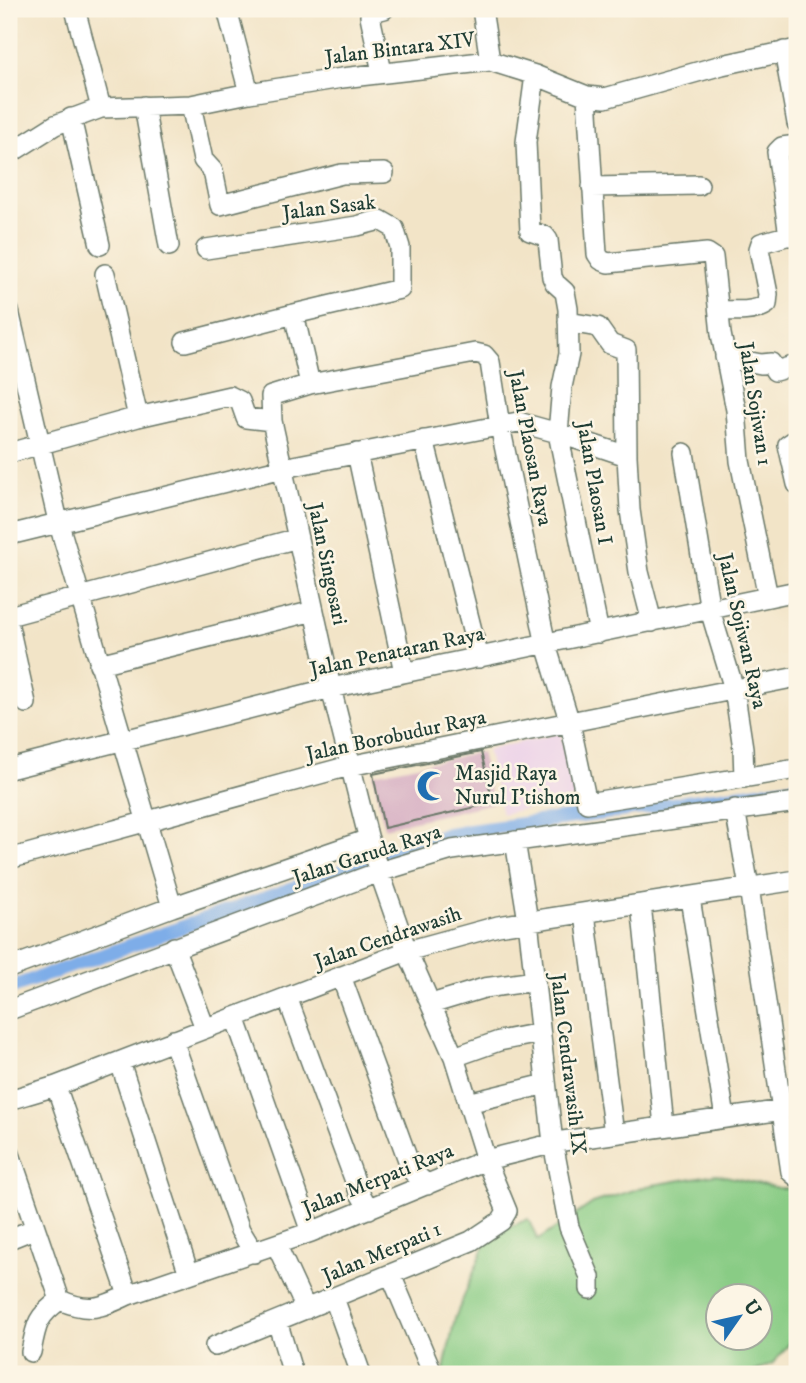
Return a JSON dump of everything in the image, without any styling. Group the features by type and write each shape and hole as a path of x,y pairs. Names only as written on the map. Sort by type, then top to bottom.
{"street":[{"path":"75,9 101,108"},
{"path":"227,9 249,93"},
{"path":"382,72 370,16 373,12 384,9"},
{"path":"482,9 490,61"},
{"path":"791,50 797,123"},
{"name":"Jalan Bintara XIV","path":"9,154 55,125 101,108 191,105 382,72 490,61 535,75 587,96 605,98 722,65 791,50"},
{"name":"Jalan Plaosan I","path":"535,75 526,142 530,231 545,236 548,240 552,277 565,292 569,354 562,387 558,433 599,633"},
{"path":"587,96 592,187 699,185"},
{"path":"191,105 203,160 213,171 220,205 342,174 384,173"},
{"path":"144,106 169,246"},
{"path":"71,118 100,245"},
{"path":"719,310 734,312 758,309 767,304 761,243 793,235 777,152 782,147 797,145"},
{"name":"Jalan Sojiwan 1","path":"592,187 597,254 601,260 608,263 707,253 713,257 725,357 736,410 740,460 768,597"},
{"name":"Jalan Sasak","path":"206,249 357,226 380,220 394,228 400,247 400,289 294,314"},
{"path":"105,274 138,416"},
{"path":"9,312 58,521 172,907"},
{"path":"185,342 294,314 310,384 271,396 272,421 283,468"},
{"path":"568,321 598,327 610,345 626,351 630,510 639,572 652,622"},
{"name":"Jalan Plaosan Raya","path":"310,384 475,353 484,355 490,362 500,426 546,645 570,723 587,803 744,778"},
{"path":"725,357 761,364 771,363 775,371 797,365"},
{"path":"9,453 138,416 230,397 240,401 246,418 272,421"},
{"path":"9,535 283,468 518,422 627,456"},
{"path":"797,439 788,445 797,481"},
{"path":"424,440 479,658"},
{"path":"357,453 404,672"},
{"name":"Jalan Sojiwan Raya","path":"684,453 710,610 734,690 743,748 744,778"},
{"name":"Jalan Singosari","path":"283,468 349,766 374,856 407,951 454,1057 486,1160"},
{"path":"9,616 299,538"},
{"name":"Jalan Penataran Raya","path":"9,769 331,688 797,591"},
{"path":"99,664 314,611"},
{"path":"9,626 26,703"},
{"name":"Jalan Borobudur Raya","path":"9,859 349,766 797,677"},
{"path":"744,778 797,769"},
{"name":"Jalan Garuda Raya","path":"9,1010 174,947 374,856 515,841 797,802"},
{"path":"735,809 789,1110 791,1172 797,1177"},
{"name":"Jalan Cendrawasih IX","path":"515,841 528,922 553,1143 569,1227 590,1277 590,1289"},
{"path":"9,968 172,907 374,856"},
{"name":"Jalan Cendrawasih","path":"9,1100 57,1086 407,951 498,926 797,880"},
{"path":"690,898 725,1118"},
{"path":"641,904 664,1126"},
{"path":"586,914 614,1134"},
{"path":"174,947 205,1028"},
{"path":"341,976 412,1171 427,1185"},
{"path":"431,1004 484,988 535,981"},
{"path":"286,997 359,1192 369,1209"},
{"path":"235,1017 311,1232"},
{"path":"454,1057 499,1041 540,1033"},
{"path":"173,1040 240,1230 254,1252"},
{"path":"120,1062 189,1274"},
{"path":"468,1103 546,1084"},
{"path":"57,1086 128,1295"},
{"name":"Jalan Merpati Raya","path":"60,1300 74,1307 89,1309 104,1306 128,1295 311,1232 486,1160 553,1143 789,1110"},
{"path":"9,1151 12,1173 60,1300 45,1311 37,1322 31,1352"},
{"name":"Jalan Merpati 1","path":"215,1346 471,1241 505,1216 507,1211 486,1160"},
{"path":"9,1239 34,1229"},
{"path":"276,1244 306,1309"},
{"path":"391,1275 433,1374"},
{"path":"334,1298 361,1374"},
{"path":"277,1321 293,1374"}],"shaded area":[{"path":"560,733 579,797 502,814 487,750"}],"green space":[{"path":"716,1174 779,1188 797,1188 797,1330 794,1338 772,1364 750,1374 443,1374 455,1318 485,1245 507,1228 528,1219 538,1240 593,1203 647,1186"}],"building":[{"name":"Masjid Raya Nurul I'tishom","path":"481,752 493,803 384,828 373,774"}],"waterway":[{"path":"9,988 448,834 797,787"}],"place":[{"name":"Masjid Raya Nurul I'tishom","path":"432,786"}]}
